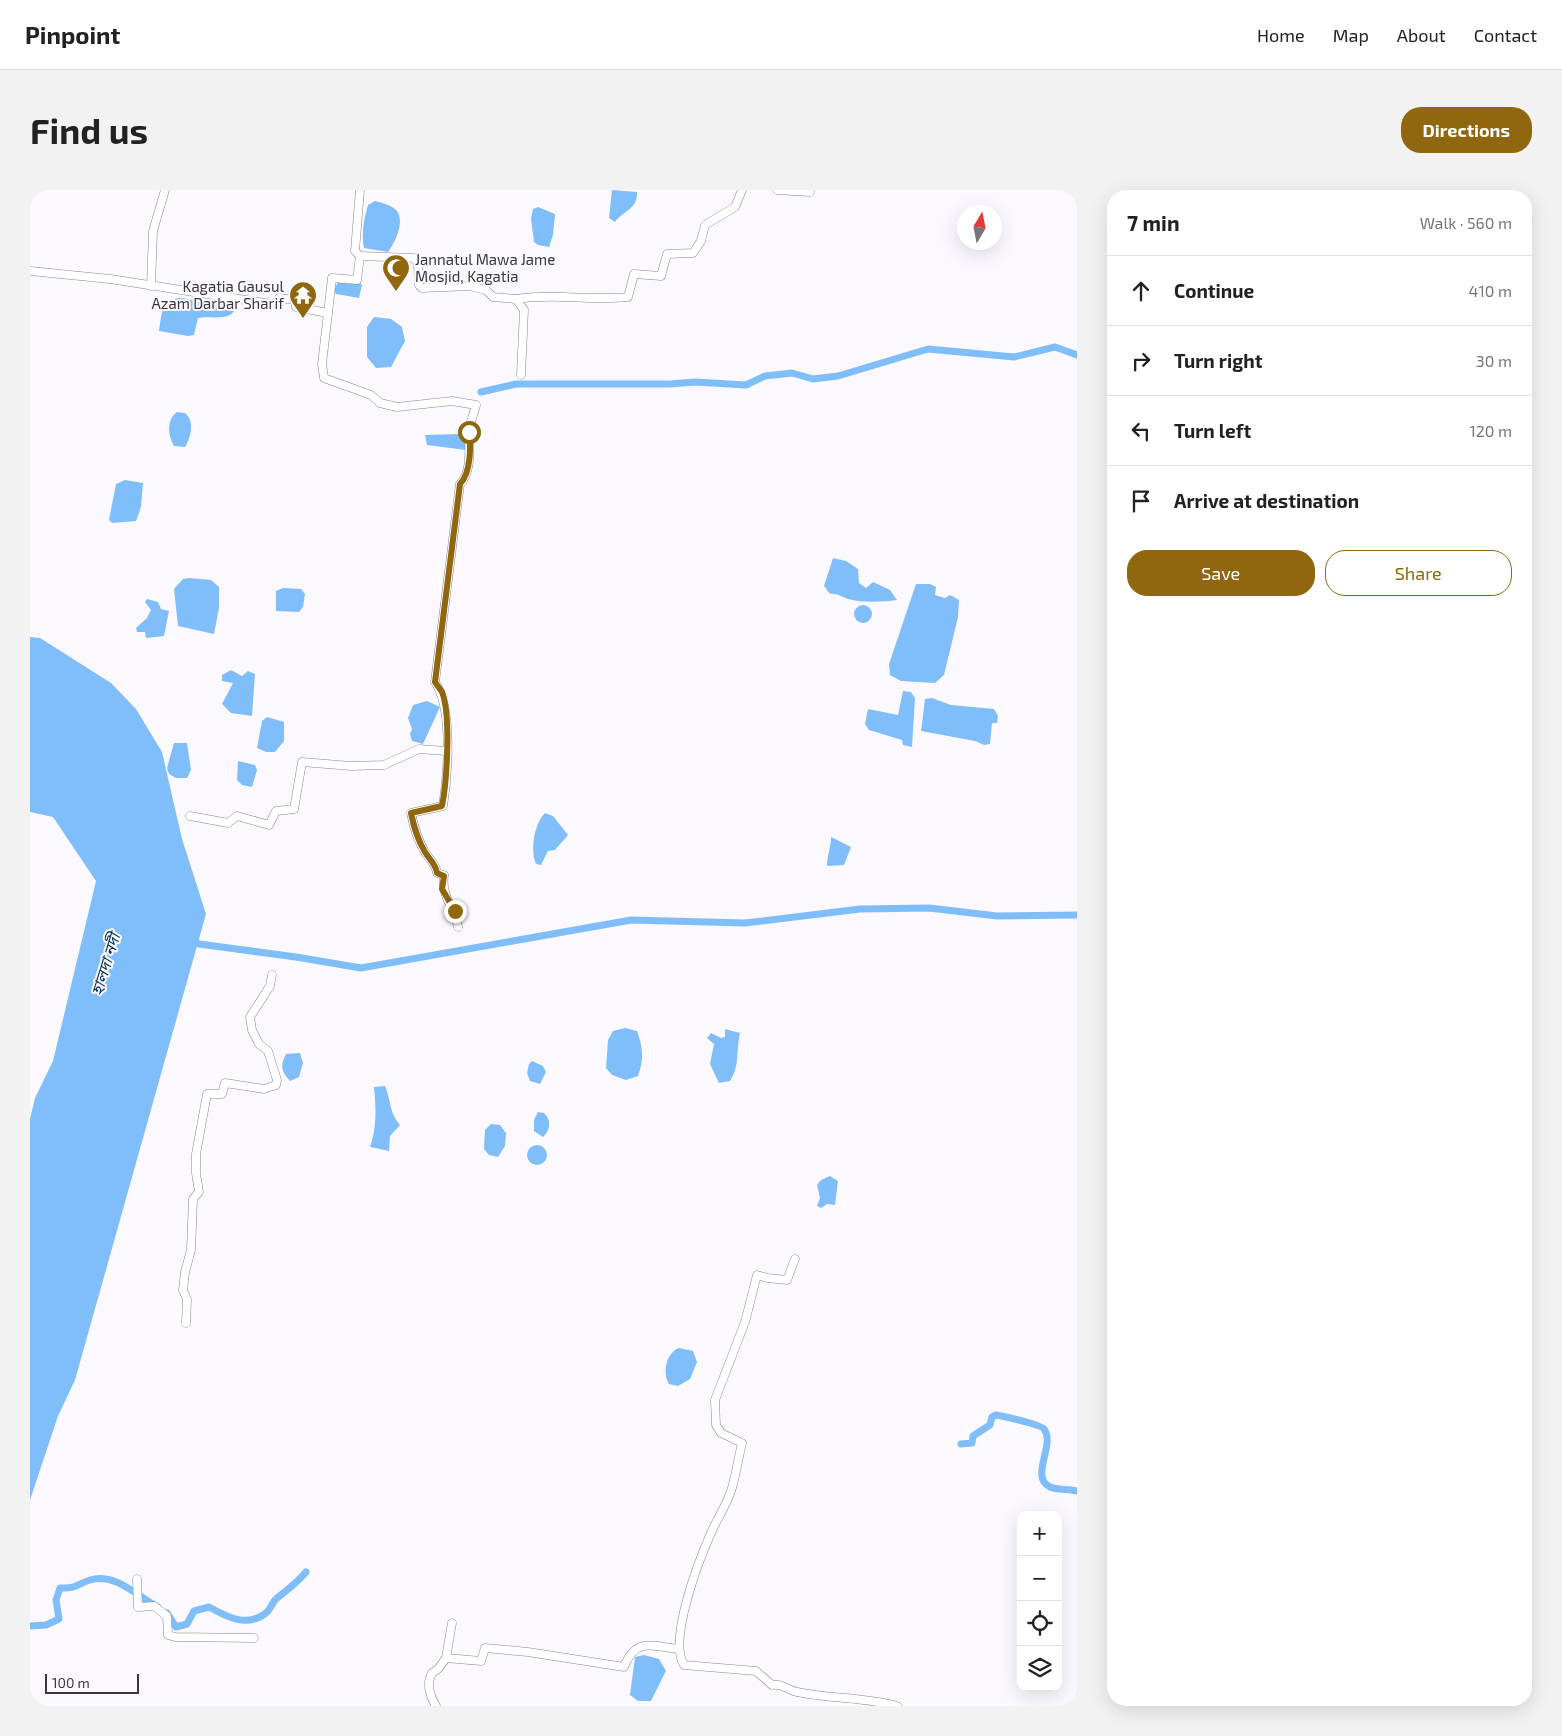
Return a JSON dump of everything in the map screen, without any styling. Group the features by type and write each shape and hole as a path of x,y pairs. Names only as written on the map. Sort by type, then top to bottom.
{"street":[{"path":"151,286 153,231 165,190"},
{"path":"360,190 355,244 355,250 360,256 357,280 332,278 322,364 324,378 371,395 380,403 397,406 452,401 476,405 469,432 467,473 460,484 436,670 435,682 442,692 448,728 442,806 411,813 415,835 426,854 436,866 437,873 444,876 442,889 455,911 458,927"},
{"path":"360,256 414,258 418,264 419,285 422,288 470,286 486,290 493,297 516,299 542,295 611,299 628,297 634,274 662,276 667,254 693,253 700,241 705,225 735,207 742,190"},
{"path":"777,190 810,192"},
{"path":"30,270 271,304 276,303 279,298 296,300 296,307 328,313"},
{"path":"516,299 524,310 521,375"},
{"path":"190,816 228,823 236,816 269,826 276,811 294,809 300,785 302,762 351,766 384,765 419,749 446,751"},
{"path":"186,1324 187,1299 183,1290 190,1250 192,1206 199,1192 196,1154 207,1094 222,1094 225,1083 264,1089 276,1085 278,1080 268,1051 258,1044 252,1030 250,1017 270,986 272,975"},
{"path":"795,1259 787,1280 757,1275 746,1322 715,1400 716,1425 721,1433 742,1443 731,1492 711,1533 683,1613 678,1649 684,1664 756,1671 772,1685 784,1685 795,1692 869,1699 897,1706"},
{"path":"136,1579 138,1607 154,1606 167,1616 168,1635 175,1637 254,1638"},
{"path":"436,1706 430,1697 430,1677 446,1658 452,1623"},
{"path":"446,1658 477,1663 481,1661 485,1648 624,1667 636,1648 650,1645 678,1649"}],"water":[{"path":"612,190 637,192 637,198 633,206 615,222 609,218"},
{"path":"375,201 392,207 399,216 400,226 388,252 364,248 365,216 368,205"},
{"path":"538,207 555,214 553,235 549,247 538,245 534,242 531,219 533,209"},
{"path":"338,282 360,283 362,285 359,298 336,294 334,290"},
{"path":"178,298 210,306 223,302 236,306 231,315 198,318 194,335 188,336 159,331 163,310 168,304"},
{"path":"374,317 391,319 402,327 405,341 391,367 376,368 367,357 367,327"},
{"path":"177,412 185,413 190,420 190,434 185,447 174,446 170,438 169,428 171,419"},
{"path":"459,434 466,436 466,450 427,445 425,435"},
{"path":"125,480 143,483 141,507 136,521 112,523 109,520 116,484"},
{"path":"833,558 846,561 858,569 859,583 866,588 873,582 890,590 897,600 879,602 860,601 830,594 824,586"},
{"path":"183,579 211,580 219,587 219,608 214,634 178,626 174,589"},
{"path":"916,584 930,584 936,587 935,595 945,598 950,595 959,600 958,617 944,675 935,683 901,681 890,675 889,664"},
{"path":"283,588 301,589 305,594 303,607 299,612 276,611 276,591"},
{"path":"147,599 158,602 161,609 169,611 164,636 146,638 145,632 137,632 136,628 147,618 151,610 145,602"},
{"path":"863,605 869,608 872,614 869,620 863,623 857,620 854,614 857,608"},
{"name":"হালদা নদী","path":"30,637 40,638 111,683 136,709 162,752 182,839 206,914 75,1380 58,1416 30,1500 30,1119 35,1098 53,1061 96,881 53,817 30,812"},
{"path":"231,670 242,676 248,671 255,674 252,716 231,713 222,704 233,683 222,681 222,675"},
{"path":"903,691 911,692 915,698 912,747 903,745 902,740 869,730 865,724 868,709 898,715"},
{"path":"932,698 951,705 994,709 998,716 997,723 992,723 990,744 984,745 975,741 921,731 925,699"},
{"path":"427,701 440,707 423,744 412,741 410,734 412,729 408,718 413,705"},
{"path":"267,717 284,722 284,741 275,752 266,752 257,748 262,721"},
{"path":"174,743 187,743 191,770 187,778 176,778 169,774 167,768"},
{"path":"238,761 255,765 257,770 252,787 242,785 237,780"},
{"path":"545,813 553,816 568,835 555,850 548,851 541,865 536,864 533,845 538,824"},
{"path":"831,837 851,847 844,865 827,866"},
{"path":"625,1028 637,1031 642,1054 638,1076 626,1080 612,1075 606,1068 608,1040 613,1031"},
{"path":"725,1029 740,1033 737,1064 730,1081 719,1083 710,1064 714,1044 707,1038 711,1033 721,1038 725,1037"},
{"path":"300,1053 303,1063 299,1077 290,1081 282,1068 284,1058 286,1054"},
{"path":"532,1061 543,1066 546,1072 540,1084 530,1081 527,1073 529,1064"},
{"path":"385,1086 392,1111 400,1125 390,1136 389,1151 370,1147 375,1117 374,1087"},
{"path":"538,1112 544,1113 549,1122 549,1128 543,1137 534,1131 534,1120"},
{"path":"491,1124 500,1125 506,1133 505,1146 498,1157 489,1155 484,1149 485,1130"},
{"path":"537,1145 544,1148 547,1155 544,1162 537,1165 530,1162 527,1155 530,1148"},
{"path":"830,1176 838,1181 835,1205 827,1204 821,1208 817,1206 820,1198 817,1185 821,1180"},
{"path":"679,1348 693,1351 697,1362 690,1379 678,1386 669,1384 666,1364 671,1354"},
{"path":"644,1655 659,1659 666,1671 651,1701 638,1701 630,1695 635,1657"}],"waterway":[{"path":"481,392 516,384 670,384 695,382 746,385 765,376 792,373 813,379 838,376 928,349 1014,357 1055,347 1077,355"},
{"path":"191,940 199,944 361,968 631,920 745,923 860,909 929,908 997,916 1077,915"},
{"path":"961,1444 972,1443 973,1436 990,1425 992,1417 996,1415 1042,1427 1047,1435 1042,1468 1044,1482 1053,1488 1077,1491"},
{"path":"167,1613 176,1627 187,1624 194,1611 209,1607 230,1617 252,1620 266,1613 275,1600 306,1572"},
{"path":"30,1626 46,1625 59,1619 56,1600 60,1588 74,1587 99,1578 117,1582 158,1607"}],"place":[{"name":"Jannatul Mawa Jame Mosjid, Kagatia","path":"396,292"},
{"name":"Kagatia Gausul Azam Darbar Sharif","path":"303,319"}],"route":[{"path":"455,911 442,889 444,876 437,873 436,866 426,854 415,835 411,813 442,806 445,792 448,728 442,692 435,682 451,552 458,515 460,484 467,473 469,432"}]}
